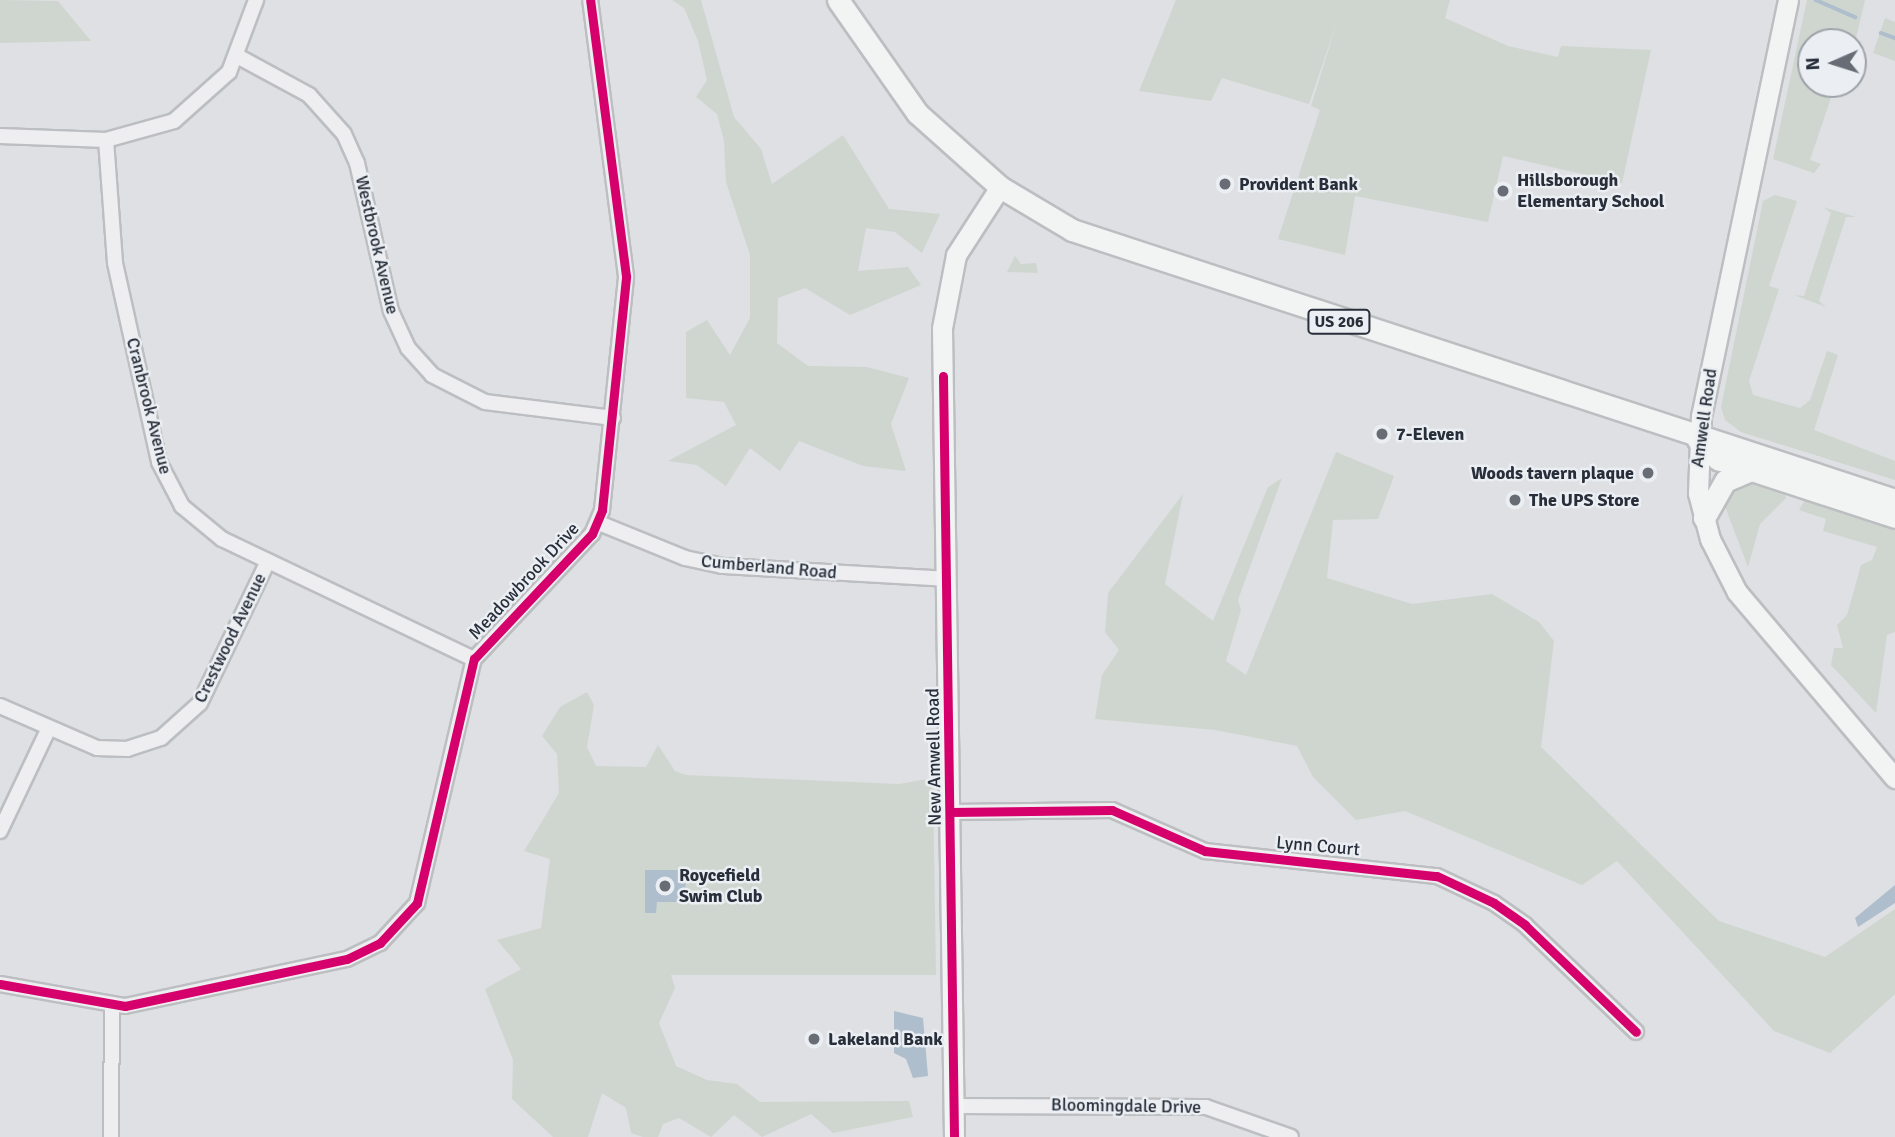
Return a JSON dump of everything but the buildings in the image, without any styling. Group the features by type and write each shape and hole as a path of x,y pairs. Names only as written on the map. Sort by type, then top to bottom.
{"main road":[{"name":"US 206","path":"838,0 917,113 1000,187 1072,230 1126,252 1698,440 1895,499"},
{"name":"US 206","path":"1698,440 1718,459 1895,517"},
{"path":"1703,518 1725,481 1749,471"}],"street":[{"path":"0,136 106,140 157,130 191,111 239,57 256,0"},
{"name":"Meadowbrook Drive","path":"0,984 111,1007 347,959 394,933 425,886 474,659 599,523 613,418 626,276 590,0"},
{"name":"Amwell Road","path":"1788,0 1698,440 1703,518 1720,562 1750,611 1895,778"},
{"name":"Westbrook Avenue","path":"239,57 309,94 344,134 357,163 391,311 408,348 432,375 485,402 613,418"},
{"name":"Cranbrook Avenue","path":"106,140 115,263 164,476 207,530 474,659"},
{"name":"New Amwell Road","path":"954,1137 943,304 965,236 1000,187"},
{"name":"Cumberland Road","path":"599,523 685,558 722,566 947,579"},
{"name":"Crestwood Avenue","path":"0,706 48,730 111,750 145,745 175,729 208,689 268,561"},
{"path":"0,831 48,730"},
{"name":"Lynn Court","path":"950,812 1112,810 1205,851 1437,876 1494,902 1525,925 1636,1032"},
{"path":"111,1007 111,1137"},
{"name":"Bloomingdale Drive","path":"954,1106 1193,1106 1247,1116 1292,1137"}],"shaded area":[{"path":"0,0 58,1 91,41 0,43"},
{"path":"672,0 701,0 734,117 761,149 772,184 843,135 889,209 940,214 922,253 895,232 866,228 858,271 908,267 921,285 850,315 805,288 778,298 777,343 808,366 867,367 909,378 891,424 906,471 863,466 799,441 780,471 750,448 726,486 697,465 668,461 736,425 724,402 686,398 686,332 707,320 730,355 750,318 750,255 726,182 724,141 717,114 696,97 707,80 698,41 684,8"},
{"path":"1176,0 1450,0 1445,18 1508,46 1558,57 1561,46 1651,50 1622,183 1503,156 1488,222 1355,196 1345,255 1278,239 1320,110 1311,106 1337,22 1309,104 1222,78 1211,101 1139,91"},
{"path":"1807,0 1865,0 1858,28 1801,28"},
{"path":"1885,18 1895,22 1895,61 1873,53"},
{"path":"1797,47 1797,98 1831,98 1810,160 1821,164 1814,173 1773,159"},
{"path":"1775,195 1797,201 1769,286 1779,289 1749,381 1753,395 1800,408 1810,400 1827,351 1838,355 1814,430 1895,461 1895,480 1741,432 1725,420 1721,407 1763,201"},
{"path":"1823,207 1856,217 1846,217 1819,301 1826,307 1794,295 1804,296 1831,213"},
{"path":"1015,256 1021,264 1036,263 1038,273 1007,272"},
{"path":"1336,452 1394,476 1378,519 1333,520 1327,578 1412,604 1492,594 1539,622 1554,641 1541,747 1719,921 1825,957 1895,909 1895,994 1830,1053 1774,1031 1617,861 1582,885 1405,811 1356,820 1313,777 1297,746 1215,730 1095,719 1102,675 1119,650 1105,632 1108,593 1183,494 1165,584 1213,621 1268,487 1282,478 1238,600 1241,610 1226,661 1246,675"},
{"path":"1748,478 1783,489 1786,498 1760,524 1748,567 1724,504 1728,490"},
{"path":"1807,497 1895,526 1895,632 1887,635 1876,713 1831,665 1834,648 1843,648 1837,625 1847,615 1861,565 1872,560 1877,547 1823,531 1826,519 1799,510"},
{"path":"587,692 594,705 587,747 596,766 646,767 658,745 675,771 686,775 899,784 928,779 933,786 936,975 671,975 675,988 659,1023 676,1066 707,1080 737,1084 760,1102 909,1101 913,1117 833,1133 811,1114 762,1137 734,1115 711,1137 679,1118 663,1124 658,1137 643,1137 631,1133 626,1108 602,1093 588,1137 553,1137 512,1099 513,1060 485,989 521,969 497,940 541,928 550,859 524,851 559,793 557,754 542,736 560,707"}],"water":[{"name":"Roycefield Swim Club","path":"645,870 686,870 685,902 657,902 656,913 645,913"},
{"path":"1895,885 1895,903 1858,927 1855,918"},
{"path":"894,1011 923,1018 928,1076 913,1078 906,1059 894,1053"}],"waterway":[{"path":"1816,0 1855,17"},
{"path":"1881,33 1895,38"}],"cycle path":[{"path":"0,984 125,1006 347,959 380,943 417,903 474,659 592,534 602,510 626,276 590,0"},
{"path":"943,376 954,1137"},
{"path":"950,812 1112,810 1205,851 1437,876 1494,903 1525,925 1636,1032"}],"place":[{"name":"Provident Bank","path":"1225,184"},
{"name":"Hillsborough Elementary School","path":"1503,191"},
{"name":"7-Eleven","path":"1382,434"},
{"name":"Woods tavern plaque","path":"1648,473"},
{"name":"The UPS Store","path":"1515,500"},
{"name":"Roycefield Swim Club","path":"665,886"},
{"name":"Lakeland Bank","path":"814,1039"}]}
